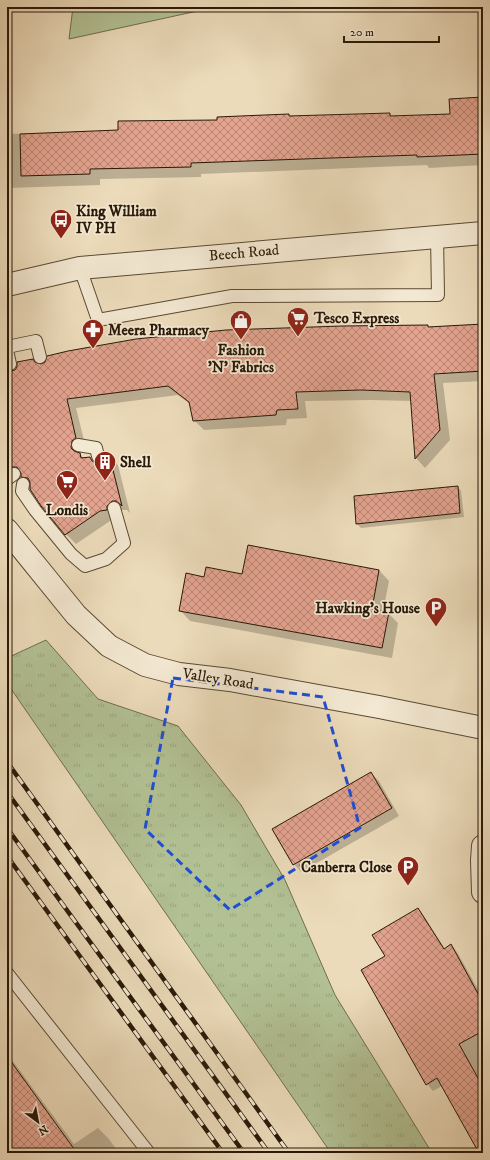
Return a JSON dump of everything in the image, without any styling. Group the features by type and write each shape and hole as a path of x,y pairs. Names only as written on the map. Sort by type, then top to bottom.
{"street":[{"name":"Beech Road","path":"7,285 80,268 483,233"},
{"name":"Valley Road","path":"7,530 76,615 109,646 145,666 179,674 261,686 483,728"},
{"path":"483,846 483,892"}],"lane":[{"path":"80,268 98,320 232,296 438,295 437,236"},
{"path":"7,347 36,341 40,357"},
{"path":"7,350 10,364"},
{"path":"78,445 96,448 98,456"},
{"path":"23,484 22,491 35,510 71,554 85,566 106,560 124,543 114,508"},
{"path":"7,973 149,1153"}],"highlighted area":[{"path":"173,678 323,697 360,828 230,910 145,829"}],"green space":[{"path":"73,7 216,7 69,39"},
{"path":"46,640 98,699 178,726 241,805 285,880 335,995 432,1153 331,1153 7,683 7,658"}],"building":[{"path":"483,97 483,154 191,163 191,167 90,169 90,174 21,176 20,134 118,130 118,121 217,120 217,117 289,114 289,116 390,113 390,116 450,114 449,99"},
{"path":"483,324 483,371 434,374 440,430 415,459 410,392 361,390 296,392 298,409 277,410 276,415 193,421 189,402 168,386 67,399 76,438 72,441 71,448 80,453 81,458 90,457 92,461 96,463 103,462 105,455 109,454 122,506 116,501 112,501 107,506 107,510 100,511 65,535 41,506 30,489 30,482 28,478 21,477 21,473 17,467 9,468 7,466 7,371 15,370 17,367 17,362 33,359 35,362 41,364 45,362 47,356 68,351 136,339 226,330 342,326 428,325 428,327"},
{"path":"458,486 460,513 356,524 354,496"},
{"path":"248,545 379,570 372,609 389,612 382,648 179,611 186,573 204,577 206,567 242,574"},
{"path":"371,772 392,808 293,865 272,829"},
{"path":"418,908 444,949 451,944 483,1003 483,1031 459,1044 483,1087 483,1153 479,1153 437,1078 426,1085 361,970 385,956 372,935"},
{"path":"7,1056 77,1153 7,1153"}],"railway":[{"path":"7,762 289,1153"},
{"path":"7,792 269,1153"},
{"path":"7,828 244,1153"},
{"path":"7,856 223,1153"}],"place":[{"name":"King William IV PH","path":"61,240"},
{"name":"Tesco Express","path":"298,338"},
{"name":"Fashion 'N' Fabrics","path":"241,340"},
{"name":"Meera Pharmacy","path":"93,350"},
{"name":"Shell","path":"105,482"},
{"name":"Londis","path":"67,500"},
{"name":"Hawking's House","path":"436,628"},
{"name":"Canberra Close","path":"408,886"}]}
